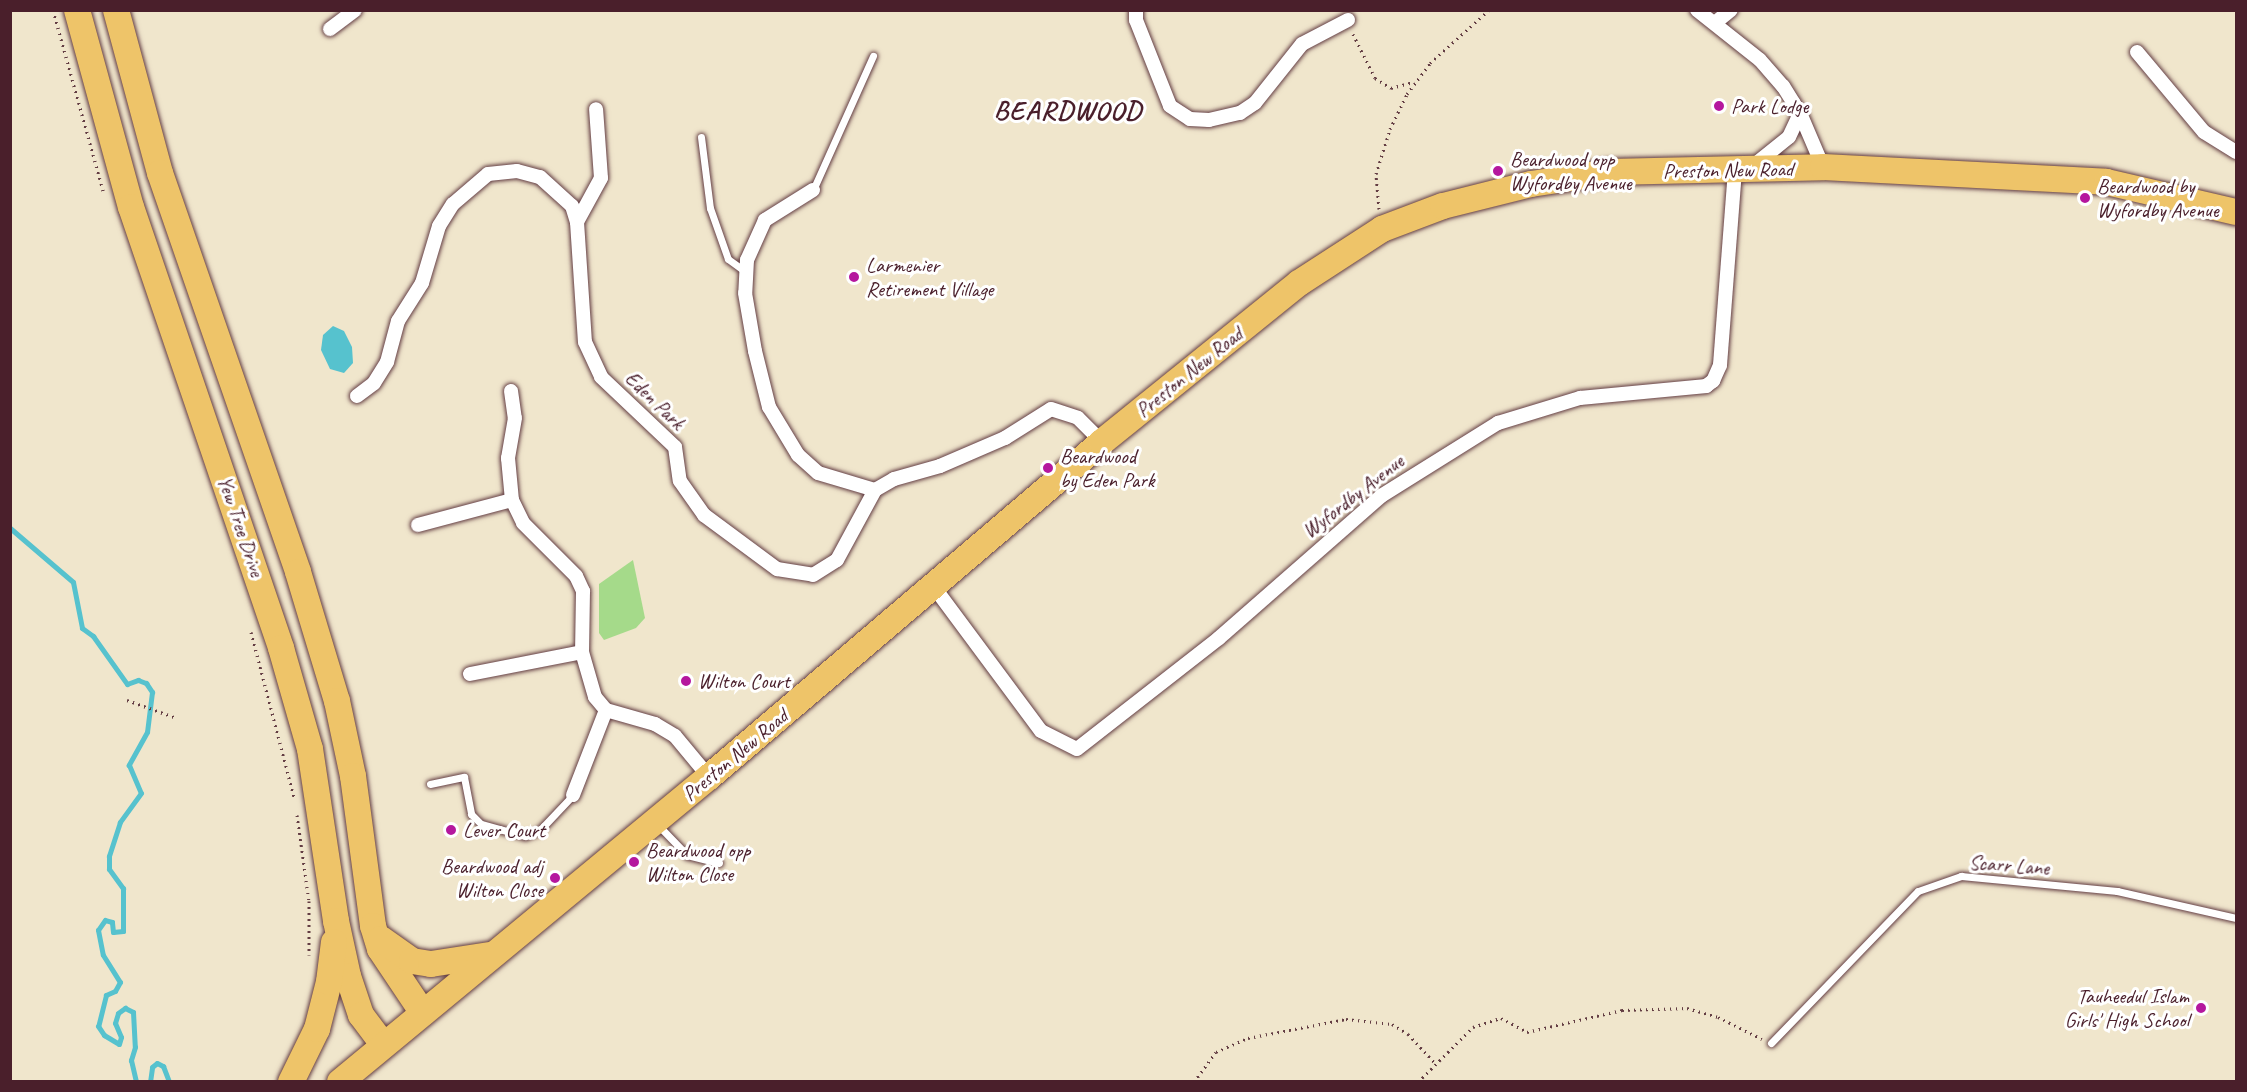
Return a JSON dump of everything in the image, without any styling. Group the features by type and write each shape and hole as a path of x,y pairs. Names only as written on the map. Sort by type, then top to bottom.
{"highway":[{"name":"Yew Tree Drive","path":"77,10 131,207 247,541 296,698 320,800 336,921 361,1016 383,1044"},
{"name":"Yew Tree Drive","path":"116,10 160,173 298,572 337,701 353,776 380,949 423,1013"},
{"name":"Preston New Road","path":"340,1082 383,1044 709,777 934,588 1102,442 1299,283 1382,229 1443,206 1531,184 1609,172 1823,167 2107,182 2236,212"},
{"path":"291,1082 316,1029 329,982 336,921"},
{"path":"376,935 412,961 431,964 492,954"}],"street":[{"path":"330,29 355,10"},
{"path":"1136,10 1136,20 1170,106 1190,119 1209,120 1240,113 1255,103 1302,44 1348,20"},
{"path":"1697,10 1716,22 1760,60 1783,86 1800,113 1823,167"},
{"path":"1716,22 1731,10"},
{"path":"2137,52 2204,132 2236,152"},
{"path":"577,222 601,178 597,109"},
{"path":"1741,170 1789,137 1800,113"},
{"name":"Wyfordby Avenue","path":"934,588 1041,731 1077,749 1219,638 1381,496 1489,428 1580,398 1706,386 1713,381 1720,365 1741,170"},
{"name":"Eden Park","path":"357,396 374,383 387,362 398,321 422,283 439,226 465,192 488,174 517,171 540,177 572,206 577,222 585,342 601,377 675,447 680,481 704,515 777,569 813,574 837,560 875,490"},
{"path":"813,190 765,220 747,260 745,292 755,351 770,407 786,439 818,472 875,490 1005,438 1051,409 1078,418 1102,442"},
{"path":"511,391 515,418 508,458 512,500 523,523 576,576 583,591 582,652 595,697 606,711 655,724 675,736 709,777"},
{"path":"417,525 512,500"},
{"path":"470,675 582,652"},
{"path":"573,795 606,711"}],"lane":[{"path":"813,190 873,56"},
{"path":"700,137 710,208 728,259 746,272"},
{"path":"430,784 464,777 471,814 481,824 525,836 539,831 573,795"},
{"path":"655,822 681,852 719,863"},
{"name":"Scarr Lane","path":"1771,1043 1918,891 1961,876 2117,891 2236,918"}],"path":[{"path":"53,10 107,204"},
{"path":"1382,229 1376,174 1390,129 1416,82 1430,63 1489,10"},
{"path":"1348,20 1364,62 1375,78 1390,88 1416,82"},
{"path":"249,623 278,722 294,799"},
{"path":"127,700 174,717"},
{"path":"296,810 309,902 310,967"},
{"path":"1419,1082 1473,1027 1501,1018 1527,1032 1623,1010 1687,1008 1718,1017 1771,1043"},
{"path":"1194,1082 1216,1052 1248,1038 1346,1019 1392,1024 1408,1034 1436,1064"}],"green space":[{"path":"633,560 645,618 636,628 604,640 599,633 599,584"}],"water":[{"path":"333,326 344,331 352,347 353,363 344,373 330,369 321,350 323,335"}],"waterway":[{"path":"10,528 73,582 82,628 93,636 127,684 138,680 146,683 152,692 147,732 129,765 141,793 120,822 109,856 109,869 123,888 123,931 113,932 112,922 105,920 98,930 103,955 120,982 115,991 106,995 98,1026 104,1035 119,1044 121,1037 115,1023 118,1013 125,1008 133,1012 135,1047 131,1060 136,1082"},
{"path":"150,1082 152,1067 157,1063 163,1066 169,1082"}],"place":[{"name":"Park Lodge","path":"1719,106"},
{"name":"Beardwood opp Wyfordby Avenue","path":"1498,171"},
{"name":"Beardwood by Wyfordby Avenue","path":"2085,198"},
{"name":"Larmenier Retirement Village","path":"854,277"},
{"name":"Beardwood by Eden Park","path":"1048,468"},
{"name":"Wilton Court","path":"686,681"},
{"name":"Lever Court","path":"451,830"},
{"name":"Beardwood opp Wilton Close","path":"634,862"},
{"name":"Beardwood adj Wilton Close","path":"555,878"},
{"name":"Tauheedul Islam Girls' High School","path":"2201,1008"}],"district":[{"name":"BEARDWOOD","path":"1068,111"}]}
